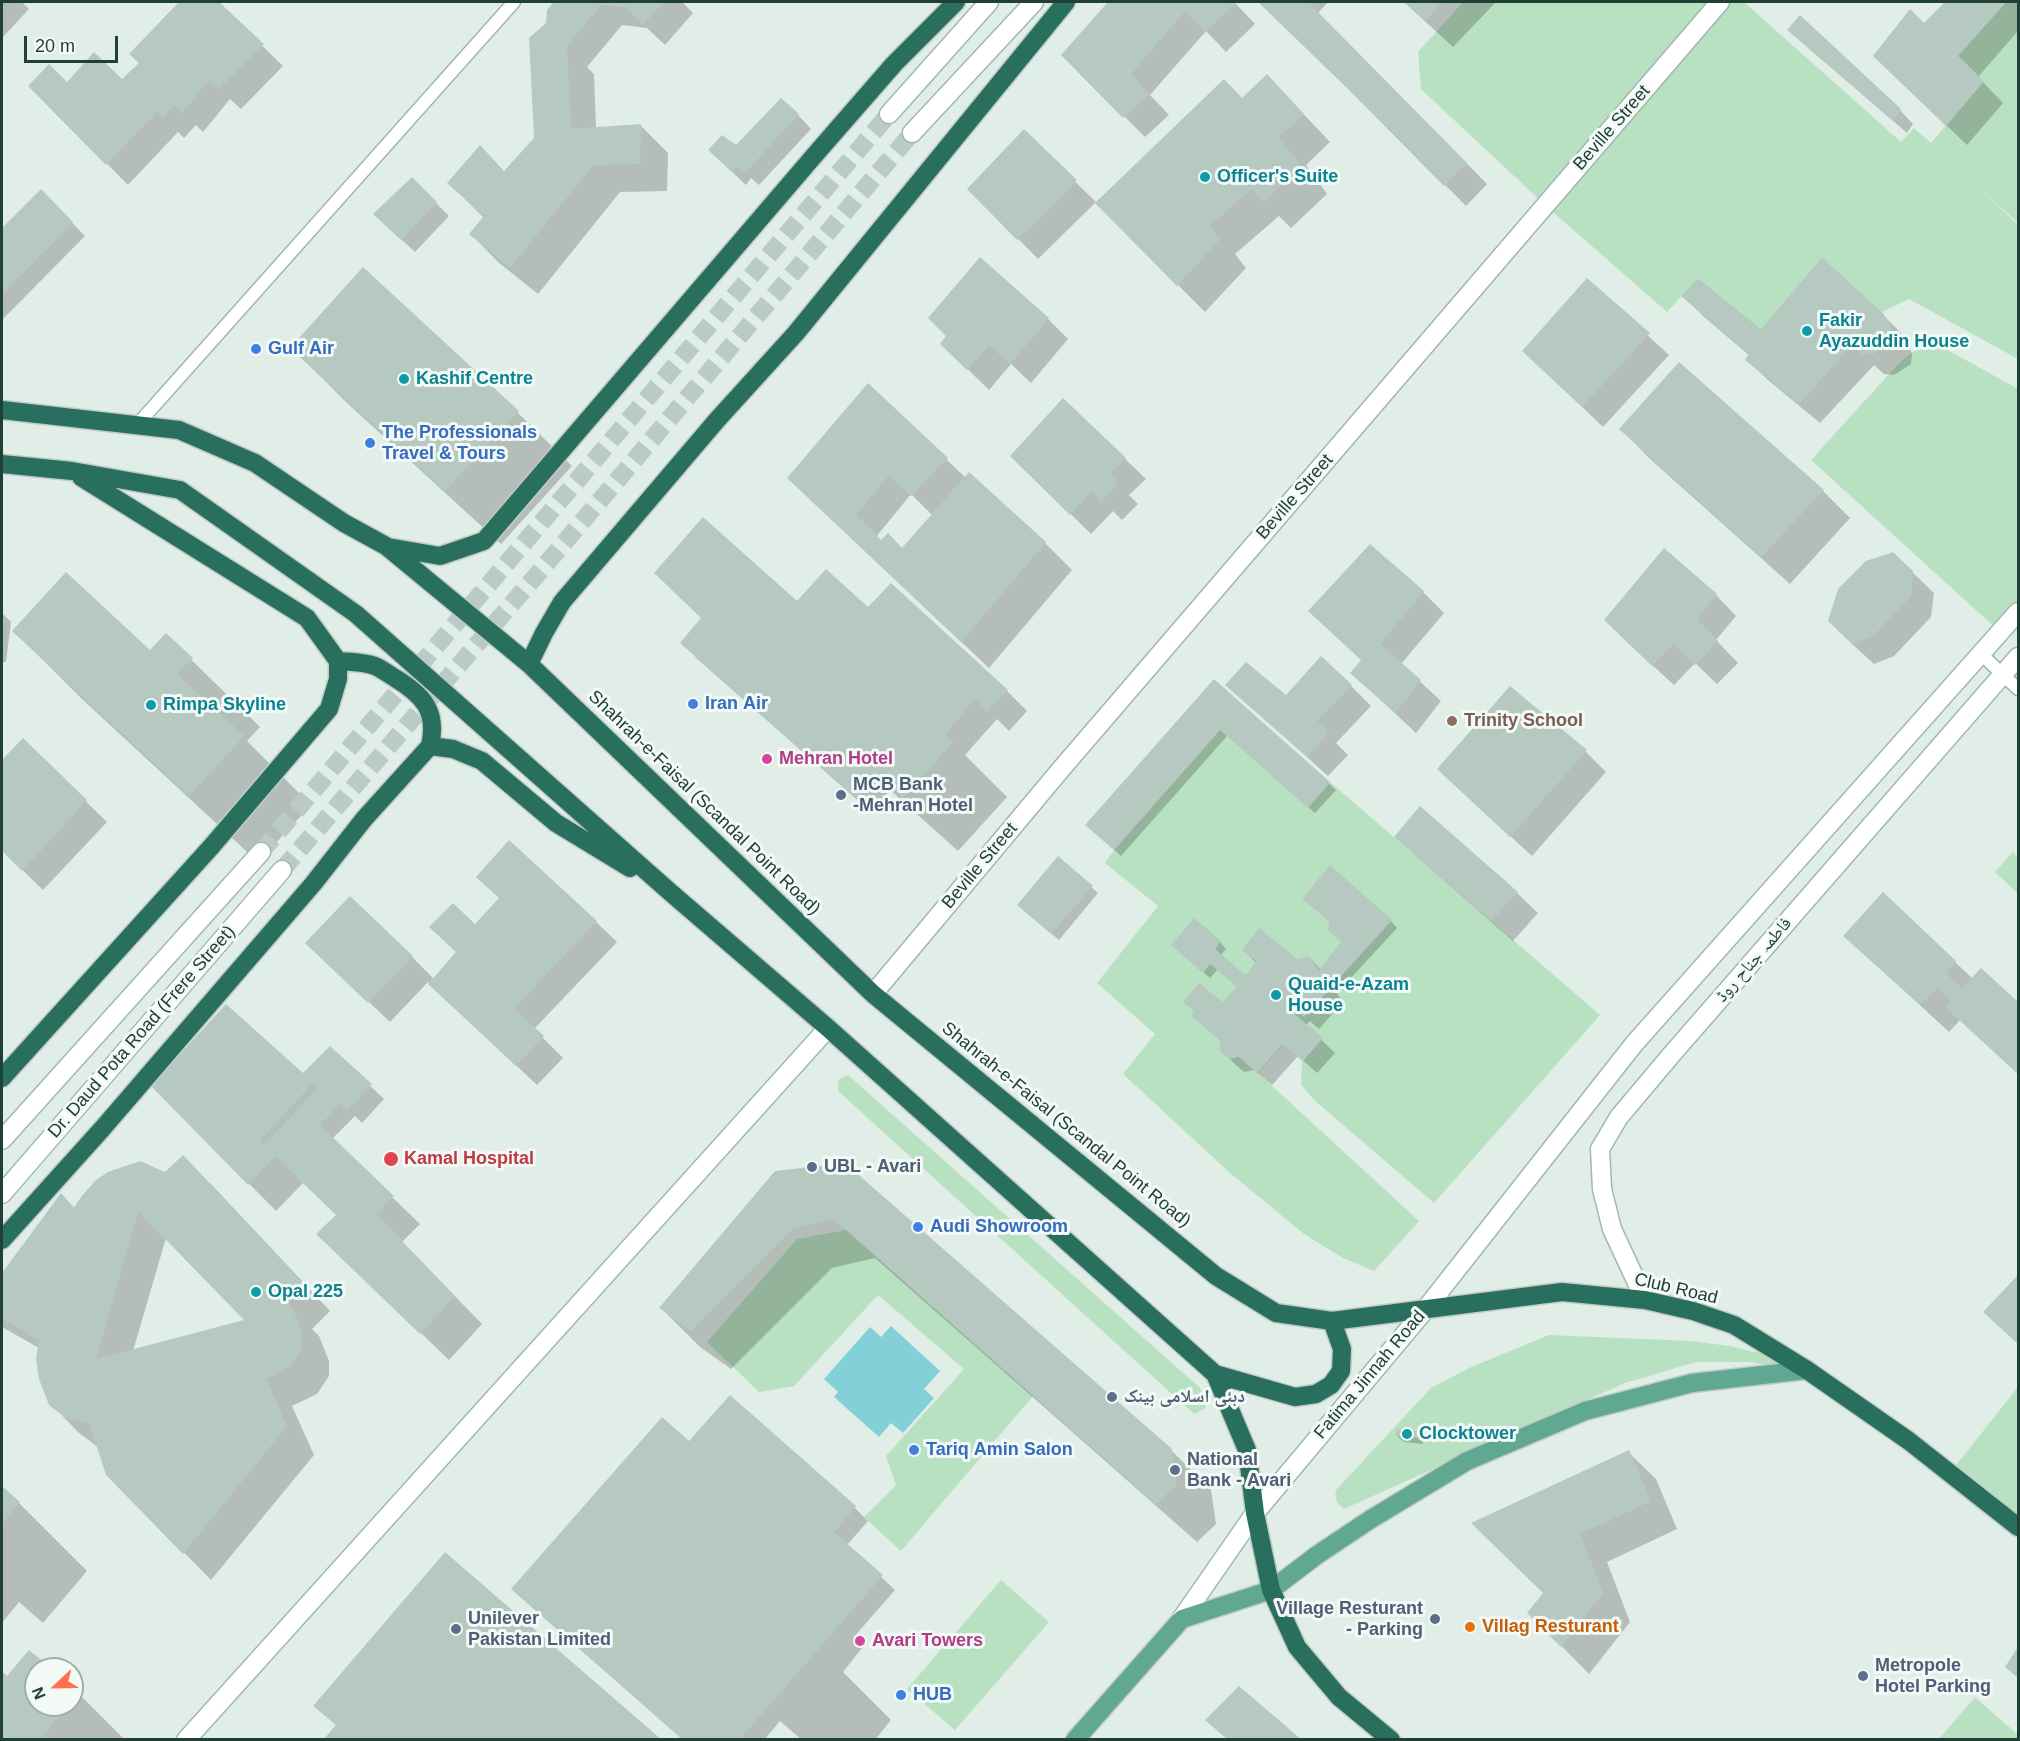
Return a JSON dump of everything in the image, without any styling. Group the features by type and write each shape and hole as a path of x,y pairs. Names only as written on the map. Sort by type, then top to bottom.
{"highway":[{"path":"386,546 440,556 484,541 894,64 956,2"},
{"path":"529,664 562,602 717,420 796,333 1066,2"},
{"name":"Shahrah-e-Faisal (Scandal Point Road)","path":"2,411 179,430 255,463 344,523 386,546 529,664 873,994 1216,1276 1276,1313 1332,1321"},
{"path":"2,464 72,471 180,490 356,614 670,892 828,1028 1215,1374 1247,1450 1255,1513 1271,1590 1297,1647 1339,1697 1391,1740"},
{"path":"2,1078 211,847 329,710 338,679 338,661 307,618 72,471"},
{"path":"2,1240 136,1089 313,884 364,819 430,746 433,733 432,718 423,700 412,688 373,665 338,661"},
{"path":"430,746 453,749 482,761 556,823 670,892"},
{"name":"Club Road","path":"1332,1321 1562,1292 1645,1300 1693,1311 1734,1326 1807,1370 1909,1441 2019,1527"},
{"path":"1215,1374 1295,1397 1316,1394 1330,1385 1341,1371 1342,1349 1332,1321"}],"main road":[{"path":"889,114 989,2"},
{"path":"912,133 1034,2"},
{"name":"Beville Street","path":"873,994 1070,760 1720,2"},
{"name":"فاطمہ جناح روڈ","path":"1496,1219 1634,1044 2019,612"},
{"name":"فاطمہ جناح روڈ","path":"1645,1300 1612,1229 1602,1189 1600,1149 1619,1118 1665,1063 2019,657"},
{"name":"Dr. Daud Pota Road (Frere Street)","path":"2,1140 261,852"},
{"name":"Dr. Daud Pota Road (Frere Street)","path":"2,1194 282,870"},
{"path":"186,1740 828,1028"},
{"name":"Fatima Jinnah Road","path":"1181,1620 1255,1513 1424,1311 1496,1219"},
{"path":"1075,1740 1181,1620 1271,1590 1317,1555 1371,1519 1467,1461 1584,1411 1692,1383 1807,1370"}],"lane":[{"path":"137,425 514,2"},
{"path":"1981,654 2019,689"}],"green space":[{"path":"1463,2 1744,2 1901,142 1914,128 1931,143 1984,81 1958,56 2006,2 2018,2 2018,223 1980,189 2018,225 2018,359 1909,299 1882,312 1822,257 1761,329 1698,278 1667,312 1545,205 1421,89 1418,52"},
{"path":"1929,346 1944,348 2018,389 2018,612 2000,632 1811,460 1900,362 1912,352"},
{"path":"1220,730 1308,807 1330,782 1600,1015 1434,1203 1313,1099 1301,1084 1302,1061 1284,1044 1258,1073 1419,1221 1374,1271 1343,1258 1304,1234 1230,1173 1123,1074 1155,1034 1097,983 1158,906 1105,863"},
{"path":"2013,852 2018,858 2018,894 1995,872"},
{"path":"848,1075 1200,1388 1206,1408 1194,1414 838,1091 839,1079"},
{"path":"846,1230 1033,1396 901,1551 864,1517 896,1485 886,1456 964,1369 878,1295 794,1386 759,1392 707,1342 797,1239"},
{"path":"1549,1335 1690,1341 1730,1346 1807,1365 1808,1372 1750,1362 1696,1362 1625,1383 1344,1509 1340,1505 1336,1498 1336,1490 1431,1388 1469,1368"},
{"path":"2018,1387 2018,1527 1950,1473"},
{"path":"1001,1580 1049,1622 955,1730 907,1689"},
{"path":"1975,1697 2018,1735 2018,1739 1939,1739"}],"water":[{"path":"891,1326 940,1371 924,1389 934,1398 903,1433 891,1423 879,1437 834,1397 838,1392 824,1379 870,1327 881,1337"}],"building":[{"path":"179,2 219,2 264,44 219,89 209,80 182,113 175,105 163,118 157,112 106,165 28,86 49,64 67,82 94,52 122,79 139,63 129,54"},
{"path":"554,2 664,2 643,25 625,7 601,5 567,46 571,129 641,124 640,164 593,165 510,268 469,234 484,216 447,183 480,145 504,171 534,138 529,38 546,23 547,10"},
{"path":"1108,2 1237,2 1205,32 1185,11 1131,74 1149,94 1123,118 1061,55"},
{"path":"1258,2 1308,2 1467,163 1444,186"},
{"path":"1404,2 1442,2 1425,21"},
{"path":"1945,2 2006,2 1958,56 1984,81 1946,126 1873,56 1910,9 1924,23"},
{"path":"1800,15 1901,109 1893,121 1787,30"},
{"name":"Officer's Suite","path":"1267,74 1304,114 1279,137 1301,166 1263,202 1252,189 1209,226 1220,239 1177,286 1095,203 1224,79 1242,98"},
{"path":"781,98 799,114 745,173 737,166 732,172 708,150 722,135 736,145"},
{"path":"1024,129 1077,180 1017,240 967,189"},
{"path":"412,177 437,202 401,240 373,214"},
{"path":"41,189 73,222 2,295 2,228"},
{"path":"980,257 1049,318 1010,364 989,345 967,370 940,344 946,336 928,318"},
{"name":"Fakir Ayazuddin House","path":"1822,257 1882,312 1889,322 1892,333 1891,343 1873,354 1862,354 1852,345 1799,404 1745,360 1749,354 1681,296 1698,278 1761,329"},
{"name":"Kashif Centre","path":"363,267 519,411 445,491 290,348"},
{"path":"1587,278 1650,333 1582,407 1522,351"},
{"path":"1679,362 1824,490 1761,557 1619,429"},
{"path":"868,383 948,458 911,496 889,475 856,515 881,540 888,533 902,548 969,472 1046,542 961,642 787,478"},
{"path":"1063,398 1126,458 1110,474 1118,483 1101,501 1092,491 1070,515 1010,456"},
{"name":"Mehran Hotel","path":"703,517 797,601 826,569 868,607 891,583 1008,690 987,712 975,699 945,734 953,742 903,798 878,775 857,799 680,643 701,618 654,573"},
{"path":"1370,544 1424,591 1380,644 1421,680 1395,713 1350,673 1361,660 1308,611"},
{"path":"1664,548 1717,594 1697,619 1718,641 1695,665 1674,643 1652,666 1604,620"},
{"path":"1893,552 1913,571 1911,596 1874,635 1852,644 1828,621 1838,589 1866,561"},
{"name":"Rimpa Skyline","path":"66,572 150,650 166,633 193,658 177,674 244,736 189,796 12,631"},
{"path":"1321,656 1352,685 1317,721 1329,733 1307,757 1225,685 1246,662 1286,695"},
{"path":"1214,679 1330,782 1308,808 1220,730 1114,850 1085,825"},
{"path":"1510,686 1587,750 1510,837 1437,769"},
{"path":"23,738 87,800 22,871 2,851 2,760"},
{"path":"1420,806 1518,892 1491,921 1394,837"},
{"path":"509,840 597,921 514,1008 544,1036 516,1066 428,984 456,952 429,927 453,903 475,924 499,898 476,877"},
{"path":"1058,856 1093,886 1051,934 1017,905"},
{"name":"Quaid-e-Azam House","path":"1330,865 1392,920 1304,1017 1295,1008 1292,1012 1323,1038 1303,1061 1283,1044 1257,1073 1239,1057 1229,1059 1220,1051 1220,1040 1191,1016 1194,1011 1183,1002 1199,983 1223,1002 1237,987 1210,964 1203,973 1171,945 1194,918 1221,941 1215,949 1246,976 1256,961 1242,950 1259,928 1297,959 1309,956 1319,970 1341,942 1328,930 1329,921 1302,899"},
{"path":"1883,892 1956,961 1945,973 1962,988 1981,968 2018,1002 2018,1074 1945,1007 1950,1001 1937,988 1920,1005 1843,936"},
{"path":"350,896 413,956 368,1003 305,943"},
{"path":"226,1004 303,1073 330,1046 372,1084 347,1111 341,1103 320,1125 394,1196 376,1214 455,1296 420,1334 316,1234 336,1215 275,1156 248,1185 151,1086","holes":["313,1083 318,1088 264,1145 260,1140"]},
{"name":"Opal 225","path":"183,1155 304,1283 286,1301 292,1307 302,1332 302,1348 290,1366 266,1379 287,1426 183,1554 106,1475 89,1423 67,1419 49,1405 39,1379 36,1359 39,1340 2,1319 2,1273 61,1193 74,1208 96,1180 108,1172 140,1161 165,1172","holes":["138,1211 244,1320 96,1359"]},
{"path":"845,1163 1172,1449 1177,1484 1156,1504 834,1219 792,1229 691,1331 659,1308 775,1171"},
{"path":"2018,1275 2018,1344 1983,1312"},
{"path":"730,1395 856,1506 834,1532 883,1575 739,1740 683,1740 511,1589 662,1417 689,1441"},
{"name":"Clocktower","path":"1396,1429 1417,1431 1417,1438 1396,1436"},
{"path":"1629,1450 1651,1501 1580,1534 1603,1593 1561,1647 1527,1613 1543,1593 1471,1523"},
{"path":"2,1486 20,1502 2,1524"},
{"name":"Unilever Pakistan Limited","path":"445,1552 662,1740 323,1740 336,1725 313,1706"},
{"path":"2018,1647 2018,1678 2005,1667"},
{"path":"29,1650 37,1657 24,1657 24,1717 59,1717 39,1740 2,1740 2,1671 7,1676"},
{"path":"1239,1686 1302,1740 1228,1740 1205,1720"}],"tunnel":[{"path":"261,852 889,114"},
{"path":"282,870 541,570 912,133"}],"place":[{"name":"Officer's Suite","path":"1205,177"},
{"name":"Fakir Ayazuddin House","path":"1807,331"},
{"name":"Gulf Air","path":"256,349"},
{"name":"Kashif Centre","path":"404,379"},
{"name":"The Professionals Travel & Tours","path":"370,443"},
{"name":"Iran Air","path":"693,704"},
{"name":"Rimpa Skyline","path":"151,705"},
{"name":"Trinity School","path":"1452,721"},
{"name":"Mehran Hotel","path":"767,759"},
{"name":"MCB Bank -Mehran Hotel","path":"841,795"},
{"name":"Quaid-e-Azam House","path":"1276,995"},
{"name":"Kamal Hospital","path":"391,1159"},
{"name":"UBL - Avari","path":"812,1167"},
{"name":"Audi Showroom","path":"918,1227"},
{"name":"Opal 225","path":"256,1292"},
{"name":"دبئی اسلامی بینک","path":"1112,1397"},
{"name":"Clocktower","path":"1407,1434"},
{"name":"Tariq Amin Salon","path":"914,1450"},
{"name":"National Bank - Avari","path":"1175,1470"},
{"name":"Village Resturant - Parking","path":"1435,1619"},
{"name":"Villag Resturant","path":"1470,1627"},
{"name":"Unilever Pakistan Limited","path":"456,1629"},
{"name":"Avari Towers","path":"860,1641"},
{"name":"Metropole Hotel Parking","path":"1863,1676"},
{"name":"HUB","path":"901,1695"}]}
